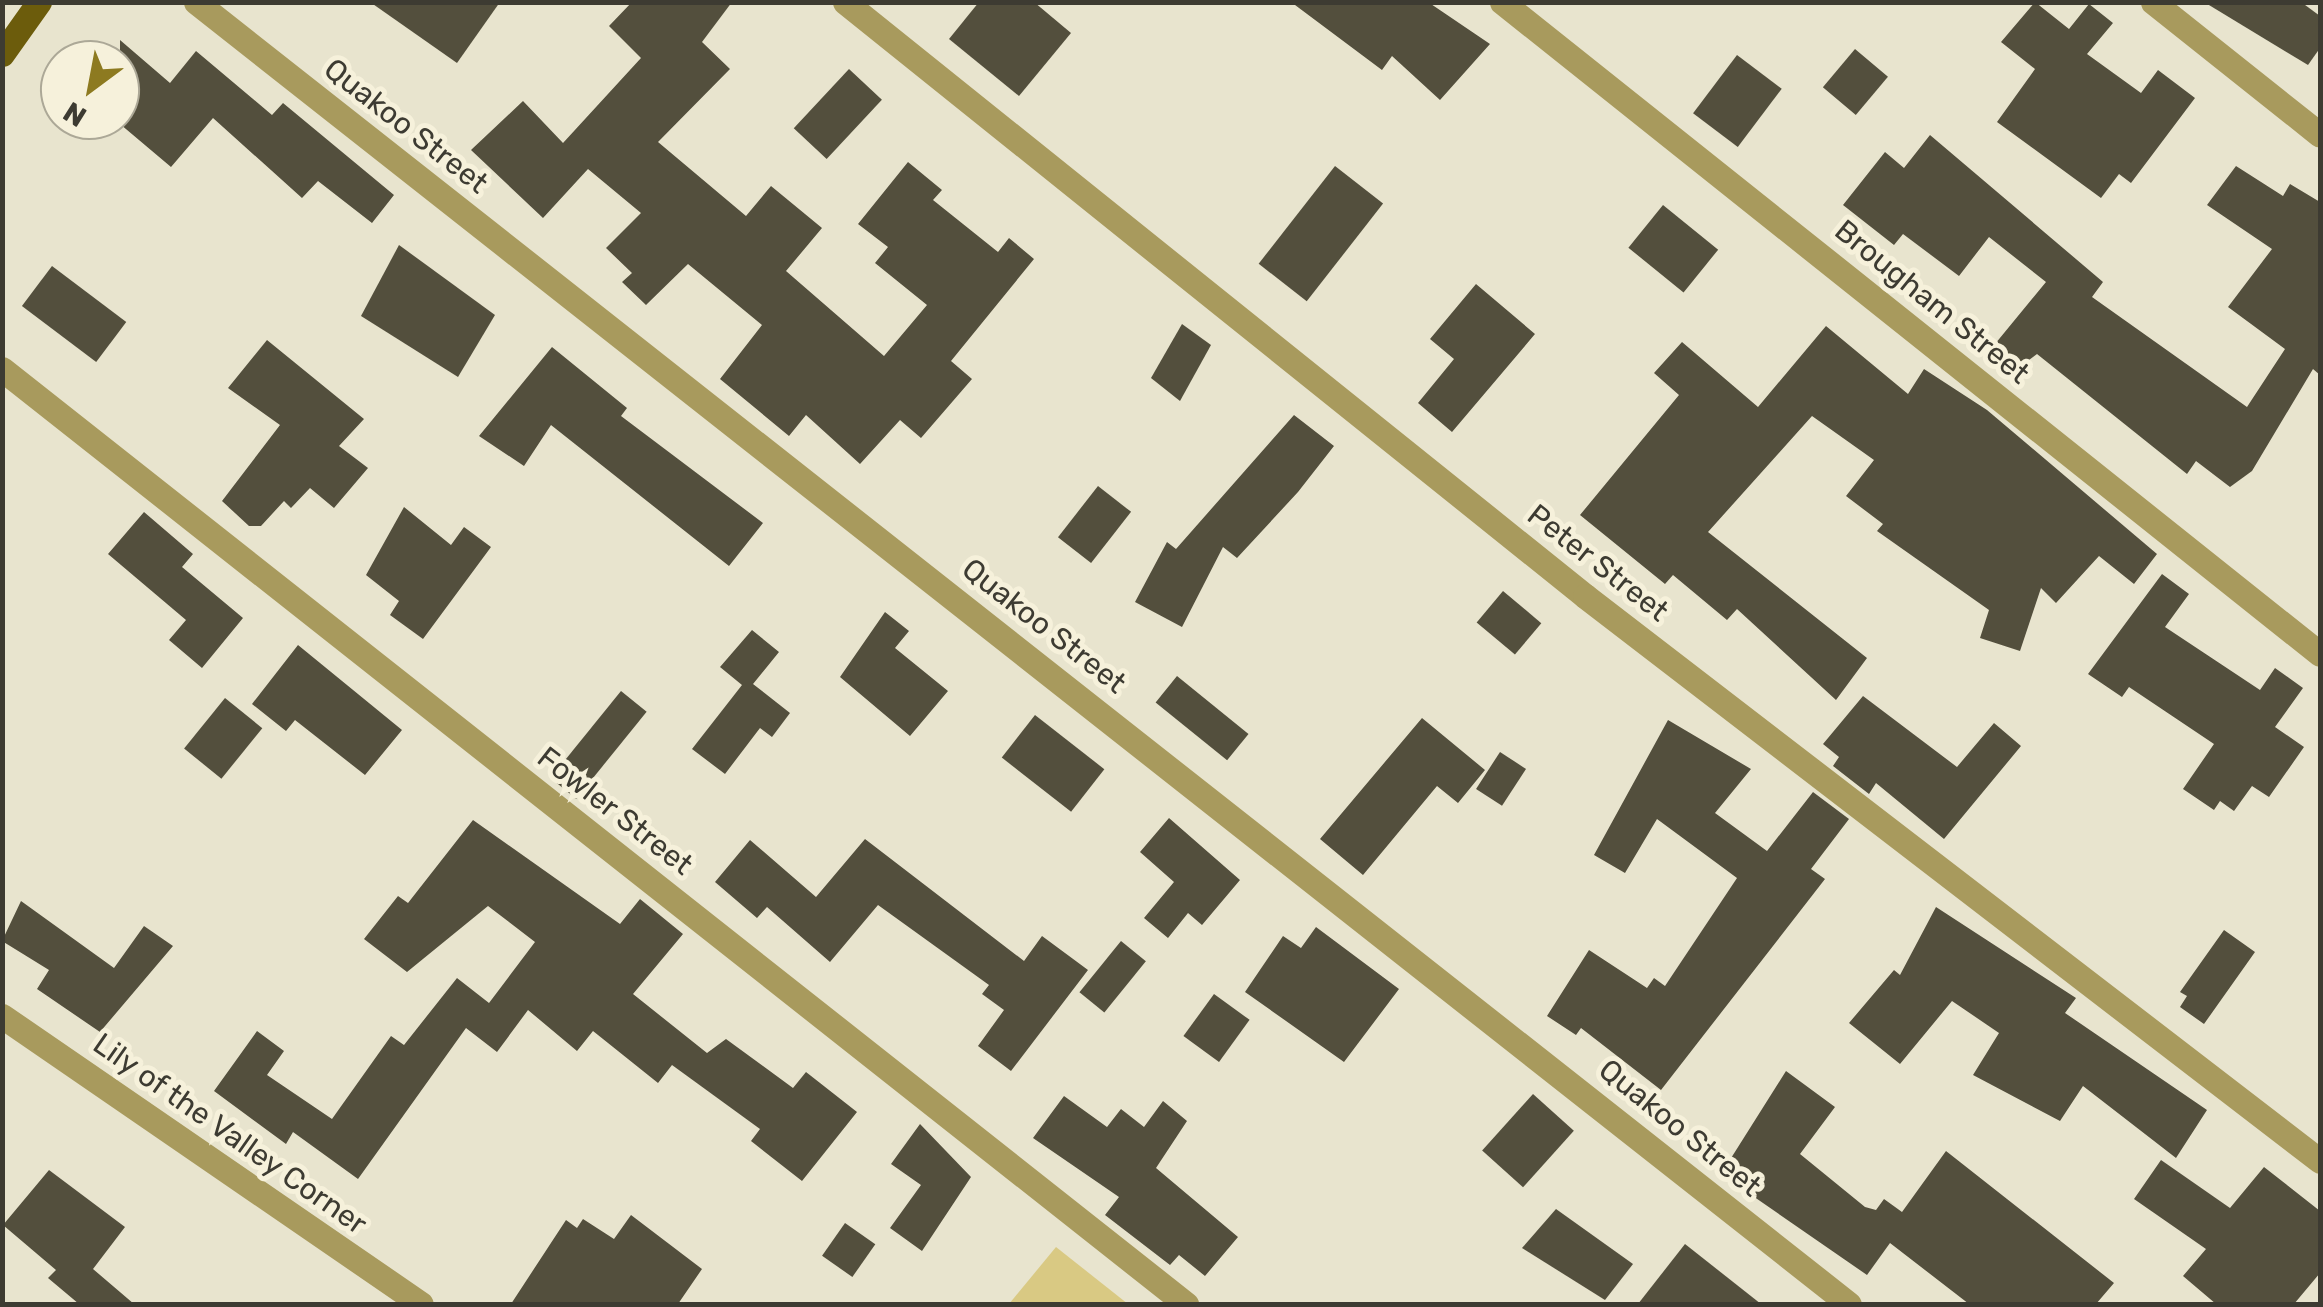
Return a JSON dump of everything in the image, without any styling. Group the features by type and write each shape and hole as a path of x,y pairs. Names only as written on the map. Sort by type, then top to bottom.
{"main road":[{"path":"2,54 39,2"}],"street":[{"name":"Quakoo Street","path":"196,2 1849,1304"},
{"name":"Peter Street","path":"846,2 1584,596 2320,1161"},
{"name":"Brougham Street","path":"1502,2 2320,654"},
{"path":"2152,2 2320,135"},
{"name":"Fowler Street","path":"2,369 1186,1304"},
{"name":"Lily of the Valley Corner","path":"2,1016 421,1304"}],"shaded area":[{"path":"1056,1247 1128,1304 1009,1304"}],"building":[{"path":"370,2 500,2 457,63"},
{"path":"632,2 732,2 702,42 730,69 658,142 746,216 771,186 822,228 786,271 884,356 927,305 875,263 888,247 858,224 908,162 942,190 933,200 998,252 1009,238 1034,259 951,361 972,379 921,438 900,420 860,464 806,415 789,436 720,379 762,325 688,264 646,305 622,282 632,273 606,248 641,213 588,169 543,218 471,150 523,101 563,143 641,58 609,26"},
{"path":"979,2 1034,2 1071,33 1019,96 949,39"},
{"path":"1291,2 1428,2 1490,44 1440,100 1392,56 1382,70"},
{"path":"2035,2 2069,29 2089,4 2113,23 2087,54 2141,93 2158,70 2195,98 2131,183 2119,174 2101,198 1997,122 2035,69 2001,42"},
{"path":"2204,2 2301,2 2320,16 2320,48 2308,65"},
{"path":"1855,49 1888,77 1856,115 1823,87"},
{"path":"196,51 272,115 283,103 394,195 372,223 318,181 302,198 213,118 171,167 139,140 140,57 170,83"},
{"path":"1737,55 1782,89 1738,147 1693,113"},
{"path":"849,69 882,100 827,159 794,128"},
{"path":"1930,135 2103,282 2092,297 2247,407 2285,349 2228,307 2272,249 2207,205 2236,166 2283,196 2290,184 2320,202 2320,375 2313,369 2252,471 2230,487 2196,461 2187,474 2037,354 2021,366 1995,344 2046,282 1989,237 1959,276 1903,234 1894,245 1843,205 1885,152 1904,168"},
{"path":"1335,166 1383,204 1307,301 1259,264"},
{"path":"1663,205 1718,250 1684,292 1628,248"},
{"path":"399,245 495,315 458,377 361,316"},
{"path":"52,266 126,322 96,362 22,306"},
{"path":"1476,284 1535,334 1452,432 1418,403 1454,359 1430,339"},
{"path":"1182,324 1211,345 1180,401 1151,378"},
{"path":"1826,326 1908,394 1924,369 1987,410 2157,554 2134,584 2099,556 2056,603 2041,588 2020,651 1980,638 1989,610 1877,531 1883,524 1846,496 1874,460 1812,416 1708,532 1867,658 1836,700 1737,609 1727,620 1673,575 1665,584 1580,515 1679,395 1654,373 1682,342 1758,407"},
{"path":"267,340 364,419 339,446 368,468 334,508 310,488 291,508 284,501 261,526 249,526 222,501 280,425 228,388"},
{"path":"552,347 627,408 621,416 763,523 729,566 551,425 524,466 479,436"},
{"path":"1294,415 1334,446 1298,492 1237,558 1223,547 1182,627 1135,602 1167,542 1176,549"},
{"path":"1098,486 1131,512 1091,563 1058,537"},
{"path":"404,507 451,545 464,527 491,547 423,639 390,615 399,601 366,575"},
{"path":"144,512 193,554 182,567 243,618 202,668 169,640 186,620 108,554"},
{"path":"2162,574 2189,594 2165,627 2260,690 2275,668 2303,688 2275,727 2304,747 2269,797 2252,786 2234,811 2220,801 2214,810 2183,789 2214,744 2129,687 2122,697 2088,674"},
{"path":"1503,591 1541,623 1515,655 1477,622"},
{"path":"885,612 909,631 895,648 948,691 910,736 840,677"},
{"path":"752,630 779,652 753,684 790,713 772,737 760,728 725,774 692,749 742,685 720,667"},
{"path":"298,645 402,730 365,775 295,720 286,731 252,704"},
{"path":"1177,676 1248,734 1227,760 1156,702"},
{"path":"621,691 647,712 576,799 551,778"},
{"path":"1863,696 1957,767 1994,723 2021,746 1944,839 1876,783 1869,794 1833,766 1839,757 1823,744"},
{"path":"225,698 262,728 221,779 184,749"},
{"path":"1035,715 1104,769 1071,812 1002,758"},
{"path":"1422,718 1485,770 1458,803 1437,786 1363,875 1320,839"},
{"path":"1668,720 1751,769 1715,813 1767,851 1813,792 1849,819 1811,869 1825,879 1661,1090 1581,1028 1576,1035 1547,1016 1589,950 1647,988 1654,978 1665,986 1737,878 1657,819 1625,873 1594,855"},
{"path":"1500,752 1526,769 1502,806 1476,789"},
{"path":"1169,818 1240,880 1202,925 1188,913 1168,938 1144,918 1174,882 1140,852"},
{"path":"473,820 620,924 640,899 683,934 633,994 707,1053 726,1039 793,1088 806,1072 857,1112 802,1181 751,1141 760,1129 672,1065 658,1083 593,1031 577,1051 528,1010 497,1052 466,1028 358,1179 293,1132 286,1144 214,1091 257,1031 284,1051 267,1075 332,1119 391,1036 404,1045 457,978 489,1003 535,942 488,906 407,972 364,939 398,896 408,903"},
{"path":"865,839 1024,961 1042,936 1088,970 1011,1071 978,1046 1004,1010 982,994 989,985 878,905 830,962 767,907 757,918 715,882 750,840 816,897"},
{"path":"21,901 114,968 144,926 173,946 100,1032 37,989 49,970 2,941"},
{"path":"1936,907 2076,998 2065,1013 2207,1110 2176,1158 2083,1086 2060,1121 1973,1075 1999,1033 1952,1001 1900,1064 1849,1023 1894,970 1900,975"},
{"path":"1316,927 1399,989 1344,1062 1245,992 1283,936 1301,948"},
{"path":"2224,930 2255,952 2204,1024 2180,1007 2187,996 2180,992"},
{"path":"1121,941 1146,961 1104,1012 1079,992"},
{"path":"1214,994 1250,1020 1219,1062 1183,1036"},
{"path":"1786,1071 1835,1107 1800,1154 1865,1207 1876,1210 1884,1199 1902,1212 1946,1151 2114,1283 2096,1304 1969,1304 1890,1243 1867,1275 1721,1174"},
{"path":"1533,1094 1574,1131 1523,1187 1482,1150"},
{"path":"1064,1096 1107,1127 1121,1109 1144,1127 1163,1101 1187,1121 1156,1168 1238,1237 1205,1276 1179,1255 1170,1265 1105,1215 1119,1197 1033,1138"},
{"path":"920,1124 971,1177 922,1251 890,1228 921,1185 891,1164"},
{"path":"2161,1160 2230,1208 2264,1167 2320,1211 2320,1273 2294,1304 2216,1304 2183,1276 2206,1249 2134,1199"},
{"path":"49,1170 125,1227 93,1269 134,1304 79,1304 48,1278 56,1270 3,1225"},
{"path":"1556,1209 1633,1264 1605,1300 1522,1248"},
{"path":"631,1215 702,1269 678,1304 511,1304 566,1220 577,1228 583,1219 614,1239"},
{"path":"845,1223 875,1244 852,1277 822,1256"},
{"path":"1685,1244 1761,1304 1638,1304"}]}
